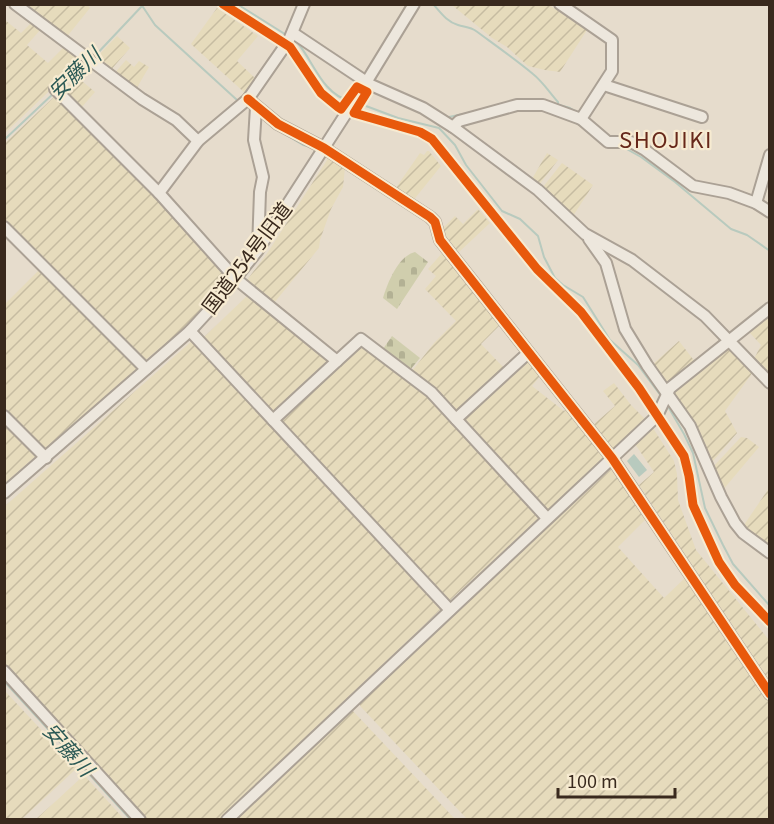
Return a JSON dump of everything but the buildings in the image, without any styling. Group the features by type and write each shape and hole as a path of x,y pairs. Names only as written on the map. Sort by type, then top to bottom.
{"street":[{"path":"15,4 141,99 176,120 198,141"},
{"path":"159,193 198,141 248,99 293,33 304,4"},
{"name":"国道254号旧道","path":"4,494 190,331 236,279 258,250 359,94 414,4"},
{"path":"560,4 612,40 612,70 581,120"},
{"path":"293,33 367,81 428,111 453,127 538,190 585,234 606,262 625,329 690,426 735,524 770,554"},
{"path":"604,85 702,117"},
{"path":"55,89 159,193 236,279 337,361"},
{"path":"248,99 278,124 324,148 435,222 440,240 612,458 770,694"},
{"path":"453,127 459,121 487,113 530,104 543,105 581,120 608,142 631,142 693,186 729,193 756,203 770,212"},
{"path":"256,107 254,140 263,177 260,192 258,250"},
{"path":"756,203 770,155"},
{"path":"4,227 146,369"},
{"path":"585,234 650,272 705,316 770,383"},
{"path":"227,819 657,416 670,388 770,308"},
{"path":"190,331 450,610"},
{"path":"273,420 361,339 431,392 548,518"},
{"path":"456,419 528,353"},
{"path":"4,416 46,458"},
{"path":"4,671 140,819"}],"shaded area":[{"path":"24,4 87,4 90,8 65,39"},
{"path":"452,5 549,5 587,30 560,72 545,70 528,66"},
{"path":"217,8 258,36 237,61 256,79 246,94 191,44"},
{"path":"5,20 21,33 32,22 41,29 27,45 48,63 64,47 81,61 5,133"},
{"path":"117,36 130,48 109,72 94,60"},
{"path":"126,60 134,67 139,61 149,67 135,91 113,75"},
{"path":"76,76 95,92 81,108 62,93"},
{"path":"54,97 133,174 226,271 229,280 202,311 184,329 144,361 5,223 5,143"},
{"path":"427,151 441,166 412,202 395,189 420,153 424,155"},
{"path":"547,153 558,160 539,185 532,179"},
{"path":"329,157 345,168 343,187 331,209 319,248 274,303 247,280 268,252"},
{"path":"562,163 593,185 573,216 543,187"},
{"path":"478,209 490,223 458,253 443,233 443,228 455,216 463,224"},
{"path":"444,251 501,324 481,344 504,368 457,413 433,386 412,371 434,343 456,321 425,289 436,276 428,269"},
{"path":"40,269 139,367 43,450 5,412 4,305"},
{"path":"250,293 330,361 273,414 202,339"},
{"path":"769,316 769,376 754,359 761,345 749,332"},
{"path":"193,340 443,607 220,819 145,819 5,665 5,506"},
{"path":"679,341 696,363 665,385 652,365"},
{"path":"358,345 367,345 427,394 541,516 448,602 278,419"},
{"path":"728,347 753,372 725,411 737,433 713,461 673,394 674,390"},
{"path":"529,357 542,374 532,386 564,411 569,407 606,455 546,512 462,419"},
{"path":"614,383 647,421 614,452 594,424 615,406 603,391"},
{"path":"4,422 37,455 5,483 4,483"},
{"path":"653,428 674,461 678,500 696,550 769,640 769,682 639,485 654,472 635,444"},
{"path":"741,437 747,438 759,447 722,491 712,468"},
{"path":"634,454 647,470 639,477 627,461"},
{"path":"612,468 615,468 648,517 618,547 664,598 687,576 769,699 769,819 467,819 359,703"},
{"path":"769,488 769,549 742,528"},
{"path":"4,690 77,768 22,819 5,819"},
{"path":"352,710 455,819 236,820"},
{"path":"84,775 124,819 36,819 56,801"}],"green space":[{"path":"415,252 428,262 397,309 383,298 390,278 398,265"},
{"path":"392,336 420,358 410,370 383,349"}],"waterway":[{"path":"141,4 155,25 237,100"},
{"path":"237,4 288,36"},
{"path":"433,4 451,22 474,30 526,68 543,84 558,104"},
{"name":"安藤川","path":"93,58 142,6"},
{"path":"297,42 325,85 332,92 350,101"},
{"name":"安藤川","path":"59,88 89,62"},
{"name":"安藤川","path":"4,140 55,92"},
{"path":"516,100 528,100"},
{"path":"358,103 398,118 439,128 455,145 466,165 502,211 520,219 538,236 544,257 555,278 583,297 610,340 638,365 661,396"},
{"path":"552,103 578,113"},
{"path":"449,117 473,112"},
{"path":"280,131 303,145 312,147"},
{"path":"623,147 675,182 731,229 747,235 770,251"},
{"path":"666,403 693,453 705,508 723,545 733,564 770,606"},
{"name":"安藤川","path":"4,681 131,820"}],"cycle path":[{"path":"223,4 290,47 321,93 341,109 357,87 367,92 354,113 420,132 432,139 537,269 581,312 639,388 684,456 693,505 719,562 735,585 770,622"},
{"path":"248,99 278,124 324,148 435,222 440,240 612,458 770,694"}],"district":[{"name":"SHOJIKI","path":"666,140"}]}
